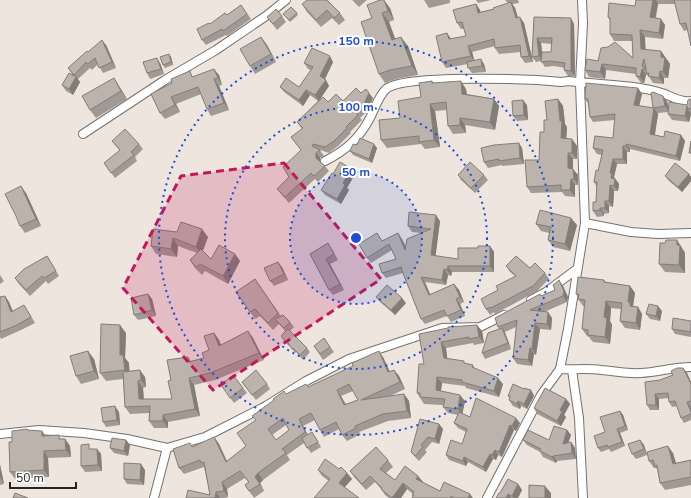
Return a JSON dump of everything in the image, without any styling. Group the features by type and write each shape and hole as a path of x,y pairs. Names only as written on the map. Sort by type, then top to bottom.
{"street":[{"path":"83,134 166,80 222,46 266,16 286,0"},
{"path":"487,498 541,395 560,369 571,316 585,223 580,82 583,23 582,0"},
{"path":"325,162 341,153 350,145 369,120 383,93 395,85 439,80 487,78 580,82 651,89 681,100 691,101"},
{"path":"585,223 631,232 658,234 691,233"},
{"path":"526,303 546,292 577,269"},
{"path":"0,434 39,430 84,433 127,439 167,448 206,437 266,406 306,381 349,359 442,328 480,326 512,310"},
{"path":"560,369 601,370 628,374 680,367 691,367"},
{"path":"572,370 579,418 583,498"},
{"path":"154,498 167,448"}],"highlighted area":[{"path":"284,163 381,279 213,390 123,288 181,176"}],"building":[{"path":"307,0 327,0 340,13 334,18 327,10 316,20 302,4"},
{"path":"384,0 388,11 382,13 392,40 401,37 412,66 390,70 379,74 361,22 372,18 367,5"},
{"path":"636,0 653,0 650,17 661,19 659,33 640,30 641,49 661,51 661,57 665,58 663,72 660,71 659,78 648,76 649,73 646,73 646,69 642,69 640,77 636,76 636,68 602,64 600,72 585,70 587,59 598,61 601,48 608,47 615,42 633,58 632,35 610,34 610,18 608,17 609,3 635,6","holes":["644,59 646,69 642,66"]},
{"path":"674,0 691,0 691,46 686,23 680,24"},
{"path":"511,2 516,18 520,17 529,56 521,57 520,45 495,48 494,39 468,46 471,56 442,62 436,36 447,33 449,39 466,36 462,22 457,23 453,10 476,4 478,13 494,9 493,8"},
{"path":"241,5 247,14 223,31 222,29 202,40 197,29 209,23 210,24 225,13 227,15"},
{"path":"291,7 297,13 289,20 283,14"},
{"path":"276,9 282,16 273,24 267,17"},
{"path":"534,17 571,18 571,71 564,70 565,63 550,61 541,62 542,52 551,52 552,38 537,38 539,56 532,57"},
{"path":"261,37 271,54 250,66 240,49"},
{"path":"102,40 112,62 99,68 95,58 88,64 86,62 74,75 68,68"},
{"path":"312,48 330,56 320,76 326,80 315,95 306,90 299,100 280,87 286,78 299,87 313,67 304,63"},
{"path":"169,54 171,62 163,65 160,57"},
{"path":"157,58 161,69 147,73 143,62"},
{"path":"481,59 482,66 468,68 467,62"},
{"path":"214,69 218,78 214,79 224,103 207,109 198,87 171,97 175,105 160,113 151,94 172,83 171,79 190,71 192,77"},
{"path":"69,73 76,77 69,89 62,85"},
{"path":"114,78 121,91 90,110 82,96"},
{"path":"432,81 432,83 461,81 462,94 494,99 490,122 460,118 460,125 448,126 446,102 430,104 434,140 419,142 419,136 381,140 379,120 400,118 398,101 421,97 419,83"},
{"path":"586,83 638,88 634,105 654,108 650,134 664,137 665,131 681,135 676,156 626,144 626,146 623,146 623,159 613,159 610,173 612,173 611,178 615,179 614,186 610,185 609,201 605,201 605,208 600,208 600,210 593,211 593,202 596,202 597,182 594,182 596,170 598,171 603,150 593,148 595,136 613,138 615,114 590,117 588,99 585,99"},
{"path":"356,88 361,93 366,89 369,93 363,106 356,113 358,115 334,141 325,147 313,144 312,146 320,150 316,153 316,158 325,166 314,176 311,173 285,197 277,189 289,177 283,167 301,150 291,137 303,128 297,122 323,97 328,102 336,94 343,101"},
{"path":"653,92 663,96 665,106 653,108 651,93"},
{"path":"558,99 560,121 562,121 561,138 572,139 572,153 568,153 568,168 573,169 574,179 571,179 570,190 561,190 561,185 527,187 525,160 539,160 540,132 544,132 544,120 547,120 545,101"},
{"path":"690,99 691,109 687,108 687,106 685,116 668,114 669,102 687,105 688,100"},
{"path":"523,100 524,115 513,116 512,101"},
{"path":"125,129 139,144 131,152 134,155 111,173 104,163 120,150 112,141"},
{"path":"360,138 374,144 369,159 350,151 353,144 357,145"},
{"path":"691,141 691,153 689,153"},
{"path":"519,143 520,158 499,161 499,159 484,162 481,148 494,145"},
{"path":"340,162 350,168 350,171 343,183 345,185 337,199 321,190"},
{"path":"470,162 484,175 471,188 458,175"},
{"path":"675,163 689,174 678,187 665,176"},
{"path":"21,186 36,219 20,226 5,194"},
{"path":"540,210 571,218 565,244 548,240 551,227 536,224"},
{"path":"409,212 436,215 431,255 458,259 458,248 478,248 478,246 490,246 490,266 448,266 447,270 444,269 442,280 421,277 429,295 454,284 460,297 456,299 461,310 447,316 444,310 421,319 401,268 402,267 382,273 379,264 396,259 389,244 367,258 359,244 377,233 382,241 398,233 405,250 407,239 431,229 408,226"},
{"path":"181,222 202,229 196,247 173,238 171,249 151,246 153,229 177,232"},
{"path":"666,240 677,240 677,245 680,245 679,265 659,264 660,243 665,243"},
{"path":"328,243 334,254 326,259 340,284 329,290 310,254"},
{"path":"219,245 235,254 223,276 200,264 196,267 190,260 201,249 211,259"},
{"path":"47,256 56,271 44,278 42,276 26,290 15,278 24,269"},
{"path":"516,256 530,268 535,263 545,273 533,286 491,308 486,309 481,299 498,290 496,286 516,276 506,266"},
{"path":"278,262 284,274 270,281 264,268"},
{"path":"578,277 604,280 604,282 630,286 628,302 630,302 630,306 638,307 636,323 620,321 622,303 606,301 604,317 607,318 605,337 588,335 588,330 582,329 585,300 578,299 579,294 576,294"},
{"path":"255,279 278,313 268,323 255,309 250,312 236,292"},
{"path":"559,280 564,291 563,296 530,310 548,312 547,324 535,323 532,349 530,348 528,360 513,358 517,320 498,327 495,318 540,294 541,296 555,290 553,285"},
{"path":"387,285 402,298 391,310 376,297"},
{"path":"148,294 152,310 134,315 131,298"},
{"path":"5,296 11,312 24,305 31,317 0,332 0,297"},
{"path":"649,304 658,306 656,316 646,314"},
{"path":"283,315 290,322 284,328 275,319"},
{"path":"673,318 691,321 691,332 672,329"},
{"path":"101,324 120,325 120,355 123,355 125,370 100,373"},
{"path":"477,325 479,337 469,339 469,337 441,342 444,358 464,361 464,363 473,365 472,367 498,378 494,391 462,382 462,380 437,377 436,390 460,395 458,409 443,407 445,399 420,397 420,393 417,393 419,364 424,364 419,334 448,327"},
{"path":"502,328 508,343 482,353 488,333"},
{"path":"288,329 307,348 300,355 293,348 292,349 287,341 286,342 281,336"},
{"path":"248,331 259,353 210,373 189,378 195,409 163,415 163,421 149,421 150,406 125,407 123,372 140,370 141,380 138,381 139,399 172,399 168,381 171,380 167,360 188,357 189,362 204,358 202,353 209,350 204,336 214,333 219,346"},
{"path":"324,338 330,347 320,354 314,346"},
{"path":"88,351 94,371 76,376 70,356"},
{"path":"379,351 388,372 394,370 400,382 361,400 404,394 407,411 383,414 355,426 356,428 342,435 336,422 320,430 311,413 299,419 305,432 282,449 286,453 258,473 255,477 260,484 249,491 245,485 249,482 240,471 222,482 224,491 216,492 215,498 186,498 188,490 210,495 204,462 201,463 200,460 179,468 173,449 190,443 192,447 214,437 226,462 246,446 237,433 256,420 252,416 274,400 273,399 284,391 286,394 306,384 308,387 353,366 352,363","holes":["349,384 358,400 344,405 337,390","283,418 289,430 276,440 268,429"]},
{"path":"677,368 683,368 691,384 691,401 687,402 691,414 681,418 675,401 669,402 668,393 655,394 656,405 647,405 645,382 660,380 673,375 671,371"},
{"path":"256,370 267,384 252,395 242,382"},
{"path":"233,375 243,388 230,398 221,385"},
{"path":"513,384 524,389 531,390 524,404 518,401 517,404 509,400 510,396 508,396"},
{"path":"545,388 566,399 560,410 562,412 557,421 534,408"},
{"path":"476,398 516,418 512,426 510,425 499,452 495,450 492,455 490,454 483,467 464,457 463,461 446,455 451,440 462,444 467,429 454,423 459,412 470,417"},
{"path":"115,406 117,420 103,422 101,408"},
{"path":"620,411 625,426 617,429 622,442 608,447 607,445 598,448 594,436 605,432 600,417"},
{"path":"420,419 439,424 435,439 428,437 421,445 423,447 415,456 411,452"},
{"path":"554,426 567,430 563,444 571,442 572,453 552,457 540,451 541,449 523,440 528,430 549,440"},
{"path":"27,429 42,431 42,436 59,435 59,439 65,439 66,450 44,451 44,470 10,472 9,442 12,442 12,431"},
{"path":"312,432 318,442 307,448 302,438"},
{"path":"112,438 126,440 124,451 110,448"},
{"path":"640,440 644,449 632,454 628,444"},
{"path":"89,444 89,449 97,449 98,465 81,466 81,445"},
{"path":"668,446 673,464 691,460 691,477 660,483 657,465 655,466 653,460 649,461 647,452"},
{"path":"376,447 388,460 380,469 395,480 405,466 418,476 416,479 440,491 444,482 470,494 468,498 454,498 451,496 451,498 412,498 414,492 403,483 392,498 381,489 382,488 370,476 362,484 350,471"},
{"path":"325,459 339,469 341,467 347,473 339,483 359,498 314,498 330,479 318,470"},
{"path":"124,463 141,464 140,480 124,479"},
{"path":"508,479 518,484 512,496 508,494 506,498 496,498 500,493"},
{"path":"529,485 545,486 545,498 529,498"},
{"path":"15,493 28,498 13,498"}]}
